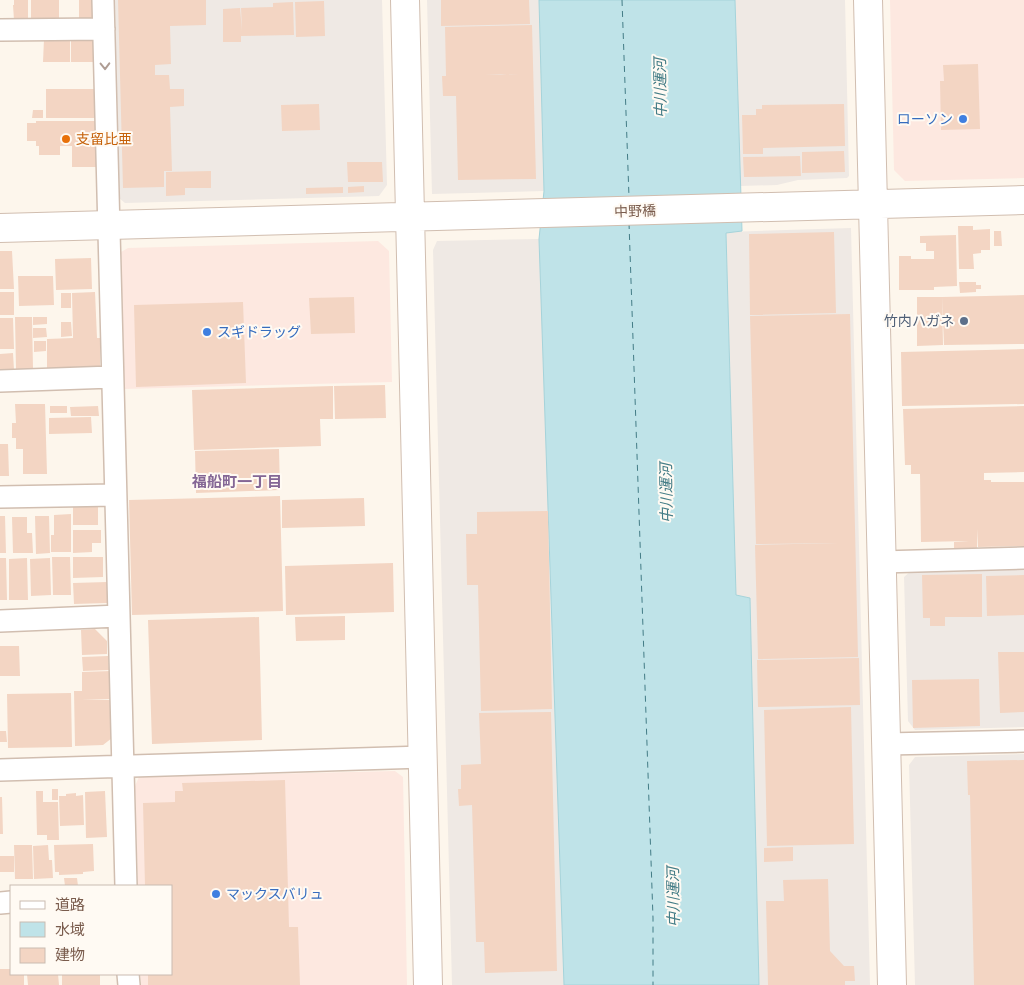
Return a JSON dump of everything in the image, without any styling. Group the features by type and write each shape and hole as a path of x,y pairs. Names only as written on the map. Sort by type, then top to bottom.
{"street":[{"path":"103,0 126,885"},
{"path":"405,0 428,985"},
{"path":"868,0 892,985"},
{"path":"0,30 104,29"},
{"name":"中野橋","path":"0,228 1024,200"},
{"path":"0,381 112,377"},
{"path":"0,497 116,495"},
{"path":"881,562 1024,558"},
{"path":"0,621 119,616"},
{"path":"886,744 1024,741"},
{"path":"0,770 423,757"}],"shaded area":[{"path":"115,0 382,0 387,185 379,196 125,203 119,198"},
{"path":"427,0 539,0 544,191 432,194"},
{"path":"735,0 845,0 849,176 847,178 798,180 777,185 740,186"},
{"path":"890,0 1024,0 1024,178 905,181 894,170"},
{"path":"851,228 870,985 759,985 750,598 736,595 726,232"},
{"path":"539,239 564,985 452,985 433,250 437,241"},
{"path":"378,241 389,251 392,382 124,389 121,252 128,248"},
{"path":"1024,566 1024,727 915,730 908,721 904,577 912,570"},
{"path":"1024,754 1024,985 915,985 909,765 915,757"},
{"path":"395,771 403,777 407,985 141,985 140,975 172,975 172,885 138,885 135,786 139,777"}],"water":[{"name":"中川運河","path":"539,0 735,0 742,231 726,233 736,595 750,598 759,985 564,985 539,239 544,191"}],"building":[{"path":"14,0 28,0 28,20 14,20"},
{"path":"31,0 59,0 59,20 31,20"},
{"path":"79,0 96,0 96,15 91,20 79,20"},
{"path":"118,0 206,0 206,25 170,26 171,64 155,65 155,75 169,75 170,89 184,89 184,106 170,107 172,171 164,171 164,187 123,188"},
{"path":"441,0 529,0 530,24 441,26"},
{"path":"324,1 325,36 296,37 295,2"},
{"path":"293,2 294,35 241,36 241,42 223,42 223,9 240,8 242,31 241,8 273,7 273,3"},
{"path":"532,25 536,179 458,180 456,96 443,96 442,76 446,76 445,27"},
{"path":"44,39 70,39 70,62 43,62"},
{"path":"71,39 90,39 95,44 95,62 71,62"},
{"path":"978,64 980,129 941,130 940,81 944,81 943,65"},
{"path":"46,89 96,89 96,118 46,118"},
{"path":"319,104 320,130 282,131 281,105"},
{"path":"844,104 845,146 763,148 763,154 743,154 742,115 756,115 756,109 762,109 762,105"},
{"path":"33,110 43,110 43,118 32,118"},
{"path":"36,121 98,121 98,167 72,167 72,146 60,146 60,155 39,155 39,146 36,146 36,141 27,141 27,123 36,123"},
{"path":"844,151 845,172 802,173 802,152"},
{"path":"800,156 801,176 744,177 743,157"},
{"path":"347,162 382,162 383,182 348,182"},
{"path":"211,171 211,188 185,188 185,195 166,196 166,172"},
{"path":"364,186 364,192 348,193 348,187"},
{"path":"343,187 343,193 306,194 306,188"},
{"path":"958,226 973,226 973,230 990,229 990,250 981,250 981,253 973,254 974,269 959,269"},
{"path":"994,231 1001,231 1002,246 994,246"},
{"path":"834,232 836,313 750,315 749,234"},
{"path":"956,235 957,286 934,287 934,290 899,290 899,256 911,256 911,259 934,259 934,251 926,251 926,243 920,243 920,236"},
{"path":"0,251 12,251 14,289 0,289"},
{"path":"91,258 92,289 56,290 55,259"},
{"path":"18,276 53,276 54,305 19,306"},
{"path":"959,282 976,282 976,285 981,285 981,289 976,289 976,292 960,293"},
{"path":"0,292 14,292 14,315 0,315"},
{"path":"95,292 97,338 100,338 100,367 47,368 47,339 73,338 72,293"},
{"path":"61,293 71,293 71,308 61,308"},
{"path":"1024,295 1024,344 944,345 942,297"},
{"path":"354,297 355,333 311,334 309,298"},
{"path":"917,297 942,297 943,345 917,346"},
{"path":"243,302 246,383 136,387 134,305"},
{"path":"850,314 858,657 758,659 755,545 838,543 756,544 750,316"},
{"path":"15,317 32,317 33,369 16,370"},
{"path":"33,317 47,317 47,324 33,325"},
{"path":"0,318 13,318 14,349 0,349"},
{"path":"61,322 71,322 72,336 61,337"},
{"path":"33,328 46,328 47,337 33,338"},
{"path":"34,341 46,341 46,351 34,352"},
{"path":"1024,349 1024,404 902,406 901,352"},
{"path":"13,353 14,370 0,370 0,354"},
{"path":"385,385 386,418 335,419 334,386"},
{"path":"333,386 333,419 320,419 321,446 194,450 192,390"},
{"path":"15,404 45,404 47,474 23,474 23,449 16,449 16,438 12,438 12,423 16,423"},
{"path":"50,406 67,406 67,413 50,413"},
{"path":"98,406 99,416 71,416 70,407"},
{"path":"1024,406 1024,472 984,473 984,480 991,480 991,482 1024,482 1024,546 978,547 977,529 977,551 954,551 954,542 969,541 921,542 920,474 911,474 911,465 905,465 903,409"},
{"path":"91,417 92,433 49,434 49,418"},
{"path":"0,444 8,444 9,476 0,476"},
{"path":"279,449 280,490 196,493 195,451"},
{"path":"280,496 283,611 132,615 129,500"},
{"path":"364,498 365,526 282,528 282,500"},
{"path":"98,501 98,525 73,525 73,502"},
{"path":"548,511 552,709 481,711 478,585 467,585 466,534 477,534 477,512"},
{"path":"71,514 71,552 51,552 51,535 54,535 54,515"},
{"path":"0,516 5,516 6,553 0,553"},
{"path":"35,516 49,516 50,553 36,554"},
{"path":"12,517 27,517 27,533 32,533 33,553 13,553"},
{"path":"73,530 101,530 101,543 92,543 92,552 73,553"},
{"path":"52,557 70,557 71,595 53,595"},
{"path":"73,557 103,557 103,577 73,578"},
{"path":"0,558 6,558 7,600 0,600"},
{"path":"27,558 28,600 9,600 9,559"},
{"path":"50,558 51,595 31,596 30,559"},
{"path":"393,563 394,612 286,615 285,566"},
{"path":"982,574 982,617 945,617 945,626 930,626 930,618 923,618 922,575"},
{"path":"1024,575 1024,615 987,616 986,576"},
{"path":"107,582 107,603 74,604 73,583"},
{"path":"345,616 345,640 296,641 295,617"},
{"path":"259,617 262,740 152,744 148,620"},
{"path":"95,629 107,641 107,654 82,655 81,630"},
{"path":"0,646 19,646 20,676 0,676"},
{"path":"998,652 1024,652 1024,712 1000,713"},
{"path":"108,656 109,670 83,671 82,657"},
{"path":"859,658 860,705 758,707 757,660"},
{"path":"111,671 111,699 82,700 111,700 112,738 103,745 75,746 74,691 82,691 82,672"},
{"path":"979,679 980,726 913,728 912,680"},
{"path":"71,693 72,747 8,748 7,694"},
{"path":"851,707 854,844 767,846 764,710"},
{"path":"551,712 557,971 485,973 484,942 476,942 472,805 459,806 458,789 461,789 461,765 481,764 479,713"},
{"path":"0,731 6,731 7,742 0,742"},
{"path":"1024,760 1024,985 974,985 970,795 968,795 967,761"},
{"path":"285,780 289,927 298,927 300,985 148,985 148,975 172,975 172,885 145,885 143,803 175,802 175,791 183,791 182,783"},
{"path":"52,789 58,789 58,800 52,800"},
{"path":"36,791 43,791 43,802 58,802 59,840 47,840 47,835 37,835"},
{"path":"105,791 107,837 86,838 85,792"},
{"path":"76,793 76,796 83,795 84,825 60,826 59,796"},
{"path":"0,797 2,797 3,834 0,834"},
{"path":"93,844 94,871 83,872 83,874 59,875 59,872 55,872 54,845"},
{"path":"14,845 32,845 33,879 15,879"},
{"path":"48,845 49,860 52,860 53,878 34,879 33,846"},
{"path":"793,847 793,861 764,862 764,848"},
{"path":"0,856 14,856 14,872 0,872"},
{"path":"64,878 77,878 78,885 65,885"},
{"path":"828,879 830,951 844,966 854,966 855,981 845,981 845,985 768,985 766,901 784,901 783,880"},
{"path":"0,969 10,969 10,975 24,975 24,985 0,985"},
{"path":"27,975 58,975 59,985 28,985"},
{"path":"62,975 100,975 100,985 62,985"}],"ferry route":[{"path":"622,0 629,197"},
{"path":"629,223 653,918 653,985"}],"place":[{"name":"ローソン","path":"963,119"},
{"name":"支留比亜","path":"66,139"},
{"name":"竹内ハガネ","path":"964,321"},
{"name":"スギドラッグ","path":"207,332"},
{"name":"マックスバリュ","path":"216,894"}],"district":[{"name":"福船町一丁目","path":"237,481"}]}
